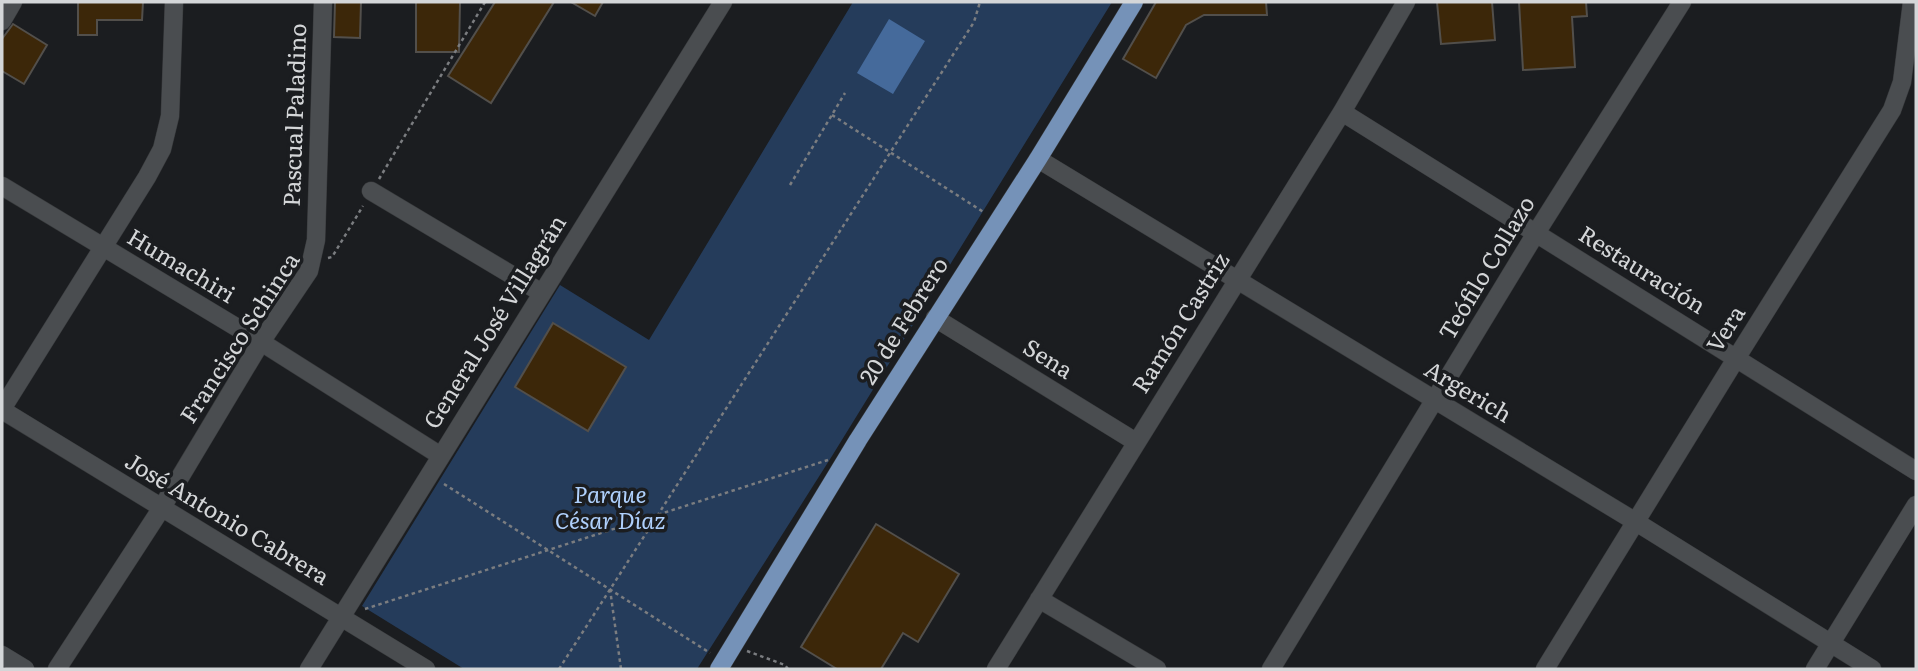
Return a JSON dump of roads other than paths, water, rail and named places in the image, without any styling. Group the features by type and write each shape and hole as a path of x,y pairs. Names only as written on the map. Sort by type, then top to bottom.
{"main road":[{"name":"20 de Febrero","path":"722,665 851,452 1038,159 1134,2"}],"street":[{"path":"2,21 13,2"},
{"path":"2,410 162,149 170,116 174,2"},
{"name":"Pascual Paladino","path":"309,271 316,240 323,2"},
{"name":"General José Villagrán","path":"309,669 723,2"},
{"name":"Ramón Castriz","path":"996,669 1342,112 1406,2"},
{"name":"Teófilo Collazo","path":"1271,669 1536,233 1682,2"},
{"name":"Vera","path":"1545,669 1892,110 1902,82 1912,2"},
{"name":"Restauración","path":"1342,112 1916,471"},
{"name":"Argerich","path":"1038,159 1872,669"},
{"name":"Humachiri","path":"2,186 261,342 441,456"},
{"path":"371,191 542,293"},
{"name":"Francisco Schinca","path":"57,669 161,509 261,342 309,271"},
{"name":"Sena","path":"935,318 1136,442"},
{"name":"José Antonio Cabrera","path":"2,410 426,669"},
{"path":"1815,669 1916,505"},
{"path":"1039,599 1157,669"},
{"path":"2,655 25,669"}],"park label":[{"name":"Parque César Díaz","path":"610,508"}]}
